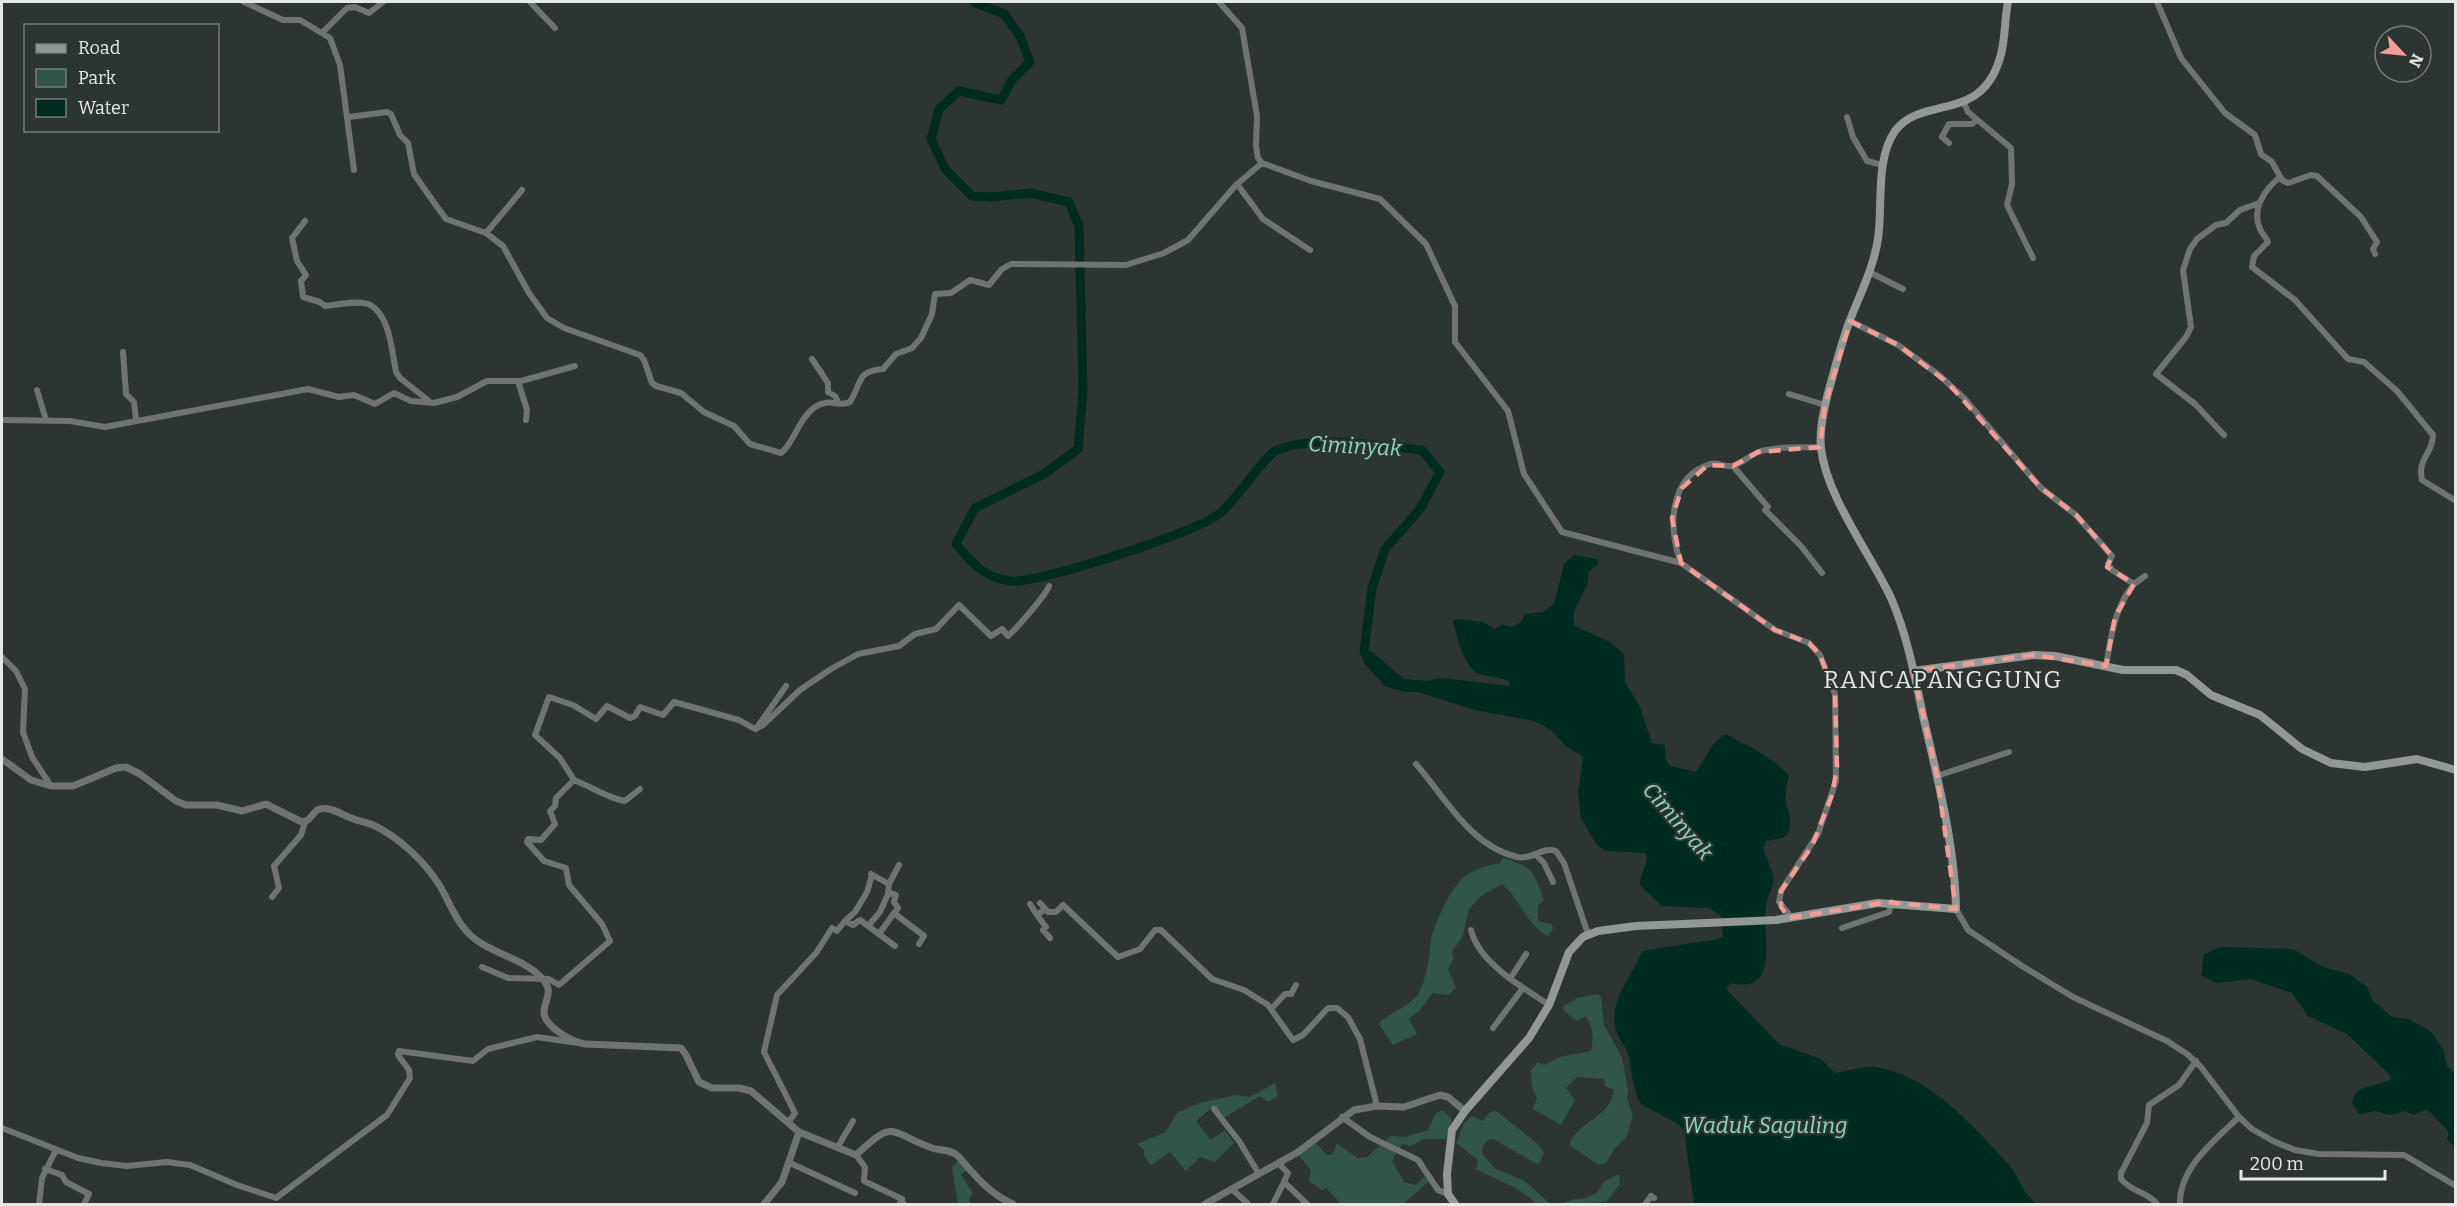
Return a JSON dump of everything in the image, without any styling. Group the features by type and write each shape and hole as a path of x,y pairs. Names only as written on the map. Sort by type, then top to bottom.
{"main road":[{"path":"1451,1201 1447,1164 1450,1138 1465,1111 1529,1038 1548,1005 1569,952 1588,934 1636,926 1776,920 1892,902 1956,909 1937,776 1899,619 1829,480 1821,447 1825,405 1850,321 1871,273 1881,211 1886,149 1899,127 1933,110 1964,103 1984,87 1996,70 2002,49 2008,2"},
{"path":"1913,671 2034,655 2132,671 2176,670 2187,675 2211,695 2260,715 2302,749 2331,763 2365,767 2417,759 2456,770"}],"street":[{"path":"244,2 283,20 300,20 330,38 336,53 349,117 354,170"},
{"path":"323,32 347,8 355,7 369,12 383,2"},
{"path":"530,2 555,28"},
{"path":"1219,2 1242,28 1257,116 1255,130 1257,152 1262,163 1311,181 1380,199 1416,232 1431,251 1455,306 1455,342 1510,415 1521,466 1529,485 1562,532 1681,563 1775,630 1809,643 1820,655 1835,694 1836,781 1818,834 1781,891 1779,902 1788,913 1789,918"},
{"path":"2157,2 2181,58 2225,113 2255,135 2261,154 2272,162 2280,177 2286,183 2311,174 2317,176 2365,221 2377,242 2373,249 2375,254"},
{"path":"1964,103 1968,112 2011,148 2012,184 2007,205 2033,258"},
{"path":"349,117 390,113 400,135 408,143 414,174 446,219 486,233 508,252 529,293 547,318 564,328 640,355 645,360 652,383 681,393 704,412 734,426 750,444 784,452 796,428 811,410 829,401 844,404 850,402 862,376 873,370 883,369 896,354 916,344 932,314 935,294 951,293 970,280 989,285 1002,269 1011,264 1126,265 1164,253 1188,240 1237,184 1262,163"},
{"path":"1847,117 1850,132 1868,161 1883,165"},
{"path":"1950,142 1942,137 1946,128 1952,123 1969,124 1977,120"},
{"path":"2280,177 2264,192 2259,203 2260,227 2268,242 2254,256 2252,267 2295,300 2348,359 2364,362 2397,391 2433,435 2433,442 2421,462 2422,480 2456,501"},
{"path":"1237,184 1263,219 1310,250"},
{"path":"486,233 522,190"},
{"path":"2224,435 2196,404 2156,374 2187,338 2191,327 2183,270 2190,249 2198,239 2216,225 2226,223 2240,210 2259,203"},
{"path":"306,221 292,238 297,261 306,275 301,282 303,297 320,302 325,306 362,303 371,306 385,322 396,372 400,378 430,402"},
{"path":"1871,273 1903,289"},
{"path":"1850,321 1898,345 1948,383 2041,488 2076,515 2088,528 2112,556 2108,564 2110,569 2134,584"},
{"path":"123,352 126,394 134,402 136,419"},
{"path":"812,359 828,383 828,392 835,396 838,402"},
{"path":"2,420 46,420 105,427 136,419 172,416 308,389 339,397 354,395 375,404 394,393 411,401 439,402 456,397 487,381 521,381 575,366"},
{"path":"521,381 527,410 526,420"},
{"path":"38,390 46,420"},
{"path":"1789,394 1825,405"},
{"path":"1681,563 1673,530 1673,507 1677,496 1692,476 1708,465 1733,466 1768,450 1821,447"},
{"path":"1733,466 1768,507 1765,510 1801,546 1822,573"},
{"path":"2106,666 2108,643 2115,617 2134,584 2145,576"},
{"path":"640,789 625,801 613,800 602,791 574,780 560,758 535,735 549,696 573,705 596,719 607,706 630,718 635,716 640,707 663,715 674,702 739,720 756,729 764,726 810,682 831,669 858,654 899,646 915,634 936,629 959,605 992,636 1002,629 1008,636 1030,609 1044,598 1049,586"},
{"path":"2,657 16,671 26,689 23,732 32,756 51,786"},
{"path":"756,729 766,710 786,686"},
{"path":"1937,776 2009,752"},
{"path":"2,759 31,780 51,786 73,786 116,768 129,768 176,801 186,805 217,805 242,811 263,803 291,819 305,822"},
{"path":"1416,764 1476,835 1504,853 1522,857 1536,855 1548,849 1556,850 1561,856 1588,934"},
{"path":"482,967 513,979 549,979 559,986 610,940 602,924 569,885 566,868 544,861 526,842 528,839 541,840 551,832 555,824 550,811 555,806 556,798 574,780"},
{"path":"272,897 279,888 274,866 301,835 305,822 317,810 327,809 371,824 388,834 433,876 456,915 473,938 542,979 548,990 544,1011 548,1022 581,1043"},
{"path":"1536,855 1544,863 1553,882"},
{"path":"868,926 880,912 898,865"},
{"path":"788,1123 795,1113 764,1052 772,1007 786,983 816,953 832,928 837,931 855,912 867,892 872,874 889,884"},
{"path":"879,934 898,908 894,902 896,896 889,892"},
{"path":"1842,928 1889,912 1892,902"},
{"path":"1040,903 1045,909 1056,912 1063,905 1118,957 1140,949 1155,930 1161,930 1212,979 1244,990 1271,1009 1295,1040 1309,1029 1328,1008 1334,1007 1341,1011 1360,1039 1377,1106"},
{"path":"1030,904 1046,927 1043,930 1050,938"},
{"path":"1037,915 1045,909"},
{"path":"1956,909 1968,930 1988,944 2073,997 2167,1041 2196,1061 2240,1117 2262,1135 2295,1150 2340,1155 2380,1153 2404,1155 2456,1186"},
{"path":"894,914 924,936 919,944"},
{"path":"845,921 853,925 860,920 895,946"},
{"path":"1471,930 1478,947 1510,979 1548,1005"},
{"path":"1510,979 1526,954"},
{"path":"1271,1009 1285,994 1291,994 1296,985"},
{"path":"1493,1028 1523,988"},
{"path":"2,1130 78,1158 117,1165 167,1162 190,1165 237,1185 276,1198 387,1115 410,1078 409,1070 399,1055 399,1051 473,1061 488,1049 537,1037 581,1043 681,1048 687,1054 699,1082 712,1088 739,1088 751,1091 799,1132 856,1155 866,1167 864,1181 886,1189 902,1199 900,1203 904,1204"},
{"path":"2157,1204 2150,1197 2130,1189 2121,1179 2121,1173 2147,1124 2149,1105 2179,1085 2196,1061"},
{"path":"1204,1204 1233,1190 1278,1163 1313,1141 1354,1110 1377,1106 1404,1107 1443,1095 1465,1111"},
{"path":"1214,1109 1239,1141 1259,1174"},
{"path":"1342,1117 1370,1137 1418,1160 1438,1190 1451,1201"},
{"path":"2180,1204 2179,1193 2206,1149 2240,1117"},
{"path":"837,1148 853,1121"},
{"path":"856,1155 876,1135 892,1131 932,1148 953,1152 989,1191 1013,1204"},
{"path":"764,1204 782,1182 799,1132"},
{"path":"39,1204 45,1169 56,1150"},
{"path":"790,1163 855,1193"},
{"path":"1273,1204 1288,1173 1278,1163"},
{"path":"45,1169 61,1174 66,1182 89,1194 84,1204"},
{"path":"1284,1182 1307,1204"},
{"path":"1233,1190 1248,1204"},
{"path":"1646,1204 1651,1196 1654,1198"}],"highlighted area":[{"path":"1850,321 1898,345 1948,383 2041,488 2076,515 2106,549 2112,556 2107,567 2134,584 2115,617 2106,666 2034,655 1913,671 1937,776 1956,909 1887,902 1789,918 1781,907 1781,891 1812,846 1832,795 1837,767 1835,694 1820,655 1809,643 1775,630 1681,563 1672,518 1682,488 1708,465 1733,466 1758,452 1820,447 1825,405"}],"green space":[{"path":"1503,858 1527,868 1534,876 1544,900 1538,906 1538,921 1552,924 1553,929 1548,936 1534,926 1502,884 1482,895 1469,909 1463,935 1452,952 1454,959 1448,969 1456,988 1448,995 1433,993 1419,1011 1409,1019 1417,1034 1393,1045 1379,1024 1418,994 1426,975 1432,934 1448,899 1458,884 1470,873 1500,863"},
{"path":"1598,994 1601,997 1604,1025 1622,1057 1628,1090 1627,1099 1633,1116 1626,1138 1616,1147 1606,1163 1599,1165 1569,1145 1579,1130 1607,1107 1614,1090 1605,1086 1604,1079 1577,1077 1566,1088 1575,1100 1561,1125 1533,1109 1537,1098 1532,1087 1531,1070 1538,1062 1544,1065 1560,1057 1591,1051 1592,1033 1586,1016 1577,1021 1564,1011 1563,1007 1577,998"},
{"path":"1275,1083 1278,1096 1268,1102 1260,1096 1225,1117 1214,1106 1196,1121 1211,1140 1225,1130 1234,1143 1215,1162 1200,1157 1186,1171 1170,1152 1151,1165 1144,1156 1144,1150 1137,1144 1166,1132 1177,1113 1199,1103 1236,1095 1250,1097"},
{"path":"1443,1110 1452,1119 1445,1139 1423,1139 1411,1146 1402,1144 1392,1161 1404,1182 1416,1185 1424,1177 1429,1181 1403,1204 1341,1204 1326,1188 1322,1190 1309,1181 1311,1170 1299,1156 1316,1143 1327,1155 1333,1154 1337,1144 1358,1158 1367,1157 1391,1136 1405,1137 1428,1130 1436,1113"},
{"path":"1496,1111 1538,1144 1544,1153 1539,1164 1535,1163 1493,1139 1488,1140 1483,1146 1482,1154 1496,1169 1525,1181 1550,1204 1536,1204 1516,1188 1476,1169 1478,1160 1456,1143 1464,1123 1472,1116 1483,1121 1490,1112"},
{"path":"958,1161 967,1170 961,1174 973,1194 969,1199 971,1204 958,1204 952,1167"},
{"path":"1619,1174 1620,1185 1606,1202 1563,1204 1590,1196 1600,1189 1603,1182"}],"water":[{"name":"Waduk Saguling","path":"1574,555 1597,559 1598,564 1588,572 1586,586 1574,612 1575,626 1610,642 1624,654 1625,682 1640,707 1652,743 1665,745 1665,758 1670,766 1696,772 1714,743 1725,734 1767,757 1789,776 1785,797 1790,818 1789,832 1783,838 1766,841 1763,849 1773,879 1766,907 1766,960 1763,971 1757,980 1747,984 1731,983 1726,989 1779,1044 1821,1059 1835,1073 1876,1067 1914,1080 1932,1091 1980,1134 2008,1164 2025,1191 2038,1204 1694,1204 1684,1130 1678,1124 1641,1104 1634,1085 1627,1051 1616,1030 1615,1015 1619,996 1641,953 1723,937 1721,916 1709,908 1662,906 1640,885 1647,861 1646,853 1606,851 1597,845 1581,818 1578,793 1583,757 1567,747 1551,730 1534,721 1475,710 1418,692 1404,692 1385,686 1364,663 1363,650 1372,652 1404,679 1427,681 1441,678 1509,686 1510,682 1482,675 1470,666 1462,652 1453,622 1456,619 1483,622 1495,629 1502,625 1512,627 1521,622 1525,614 1543,612 1554,604 1564,564"},
{"path":"2221,947 2293,949 2323,967 2349,974 2367,987 2373,1001 2392,1017 2409,1019 2431,1032 2443,1049 2447,1066 2455,1074 2455,1148 2447,1139 2449,1132 2427,1109 2413,1115 2405,1111 2389,1115 2376,1111 2359,1114 2352,1103 2354,1095 2362,1089 2391,1079 2390,1075 2347,1034 2308,1016 2292,993 2251,979 2216,983 2201,975 2204,954"}],"waterway":[{"name":"Ciminyak","path":"974,2 1004,14 1020,36 1030,62 1012,80 1001,100 959,91 939,109 931,139 945,169 972,196 992,197 1030,193 1069,202 1079,226 1083,391 1078,449 1044,474 975,508 956,544 979,569 993,577 1011,581 1026,580 1082,566 1150,544 1205,522 1226,508 1271,454 1277,450 1293,445 1329,442 1422,450 1440,472 1420,509 1385,549 1372,588 1364,652 1368,659"}],"district":[{"name":"RANCAPANGGUNG","path":"1943,680"}]}
